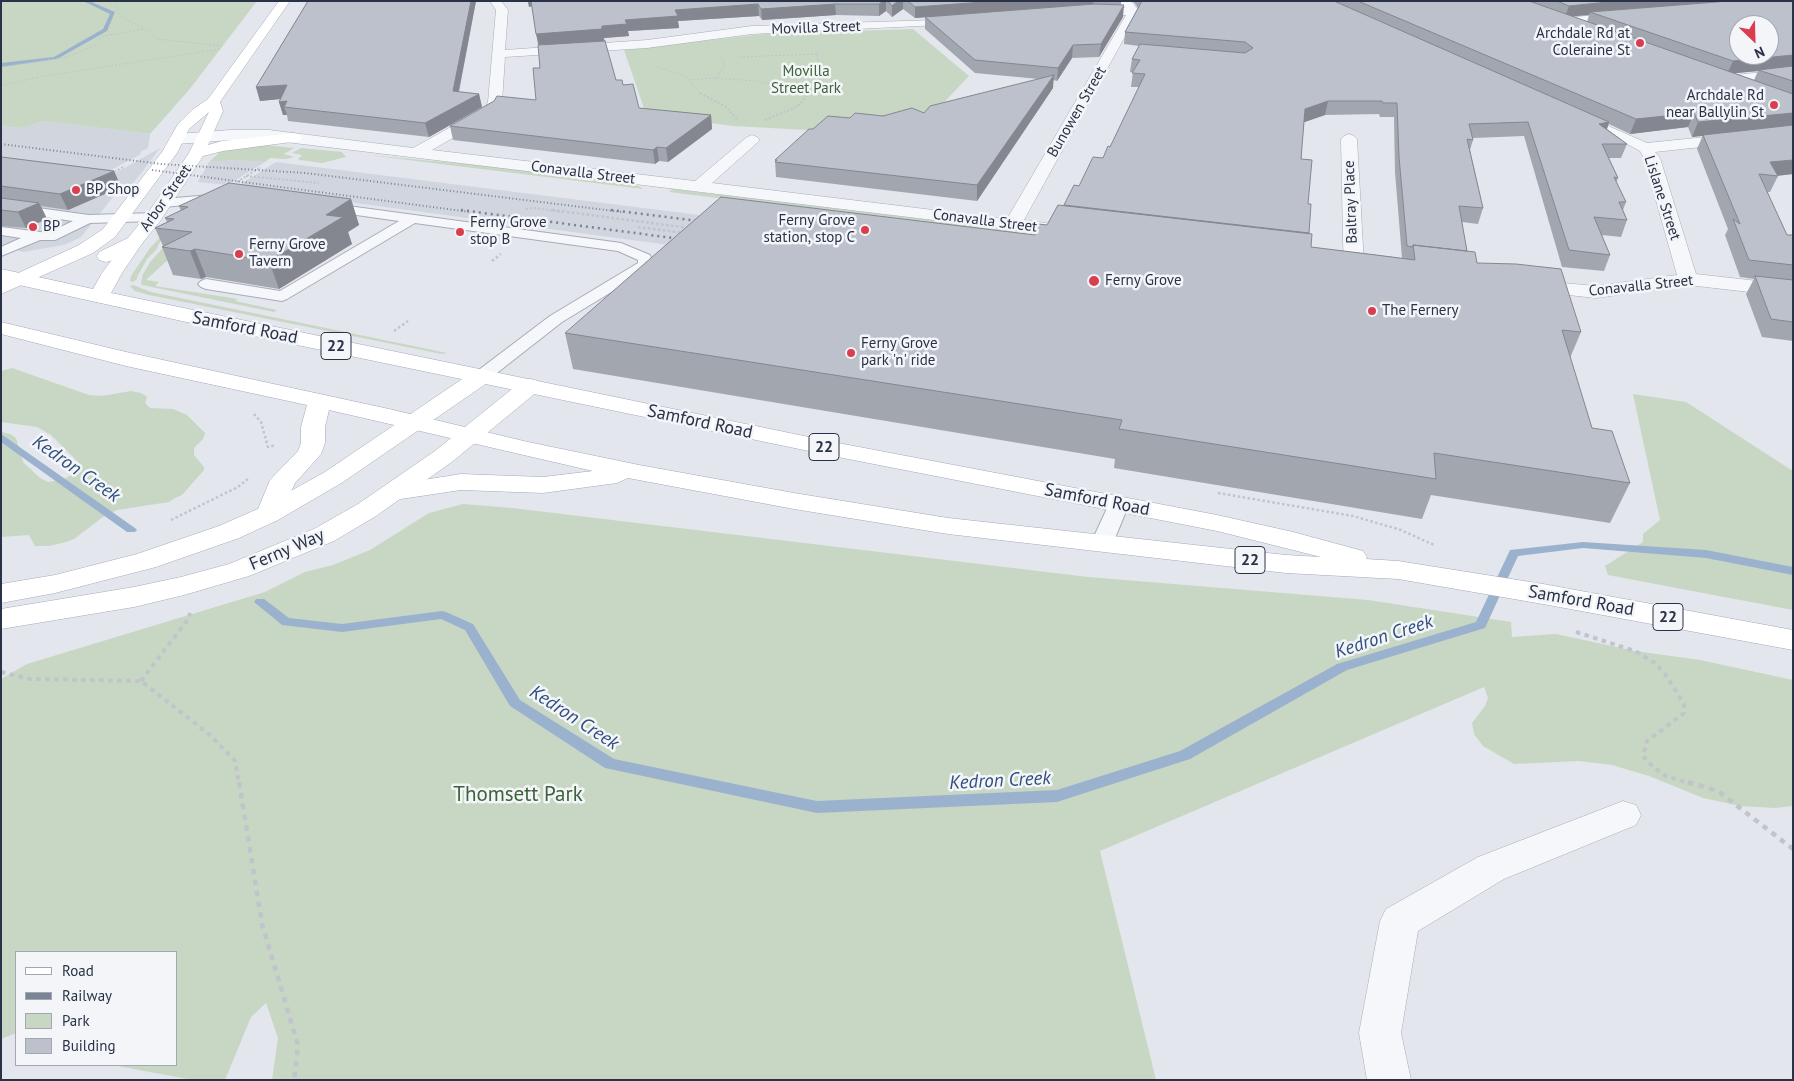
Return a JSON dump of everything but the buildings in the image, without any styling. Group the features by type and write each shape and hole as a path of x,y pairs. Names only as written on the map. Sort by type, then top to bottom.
{"main road":[{"name":"Arbor Street","path":"1,288 10,278 100,241 109,233 122,218 178,139 188,121 213,102 286,1"},
{"name":"Arbor Street","path":"1,301 134,242 159,210 197,153 216,111 213,102"},
{"path":"197,153 231,145 294,138"},
{"path":"99,297 112,273 134,242"},
{"name":"Samford Road","path":"10,278 838,450 1119,504 1293,540 1398,570"},
{"name":"Samford Road","path":"1,328 126,359 639,473 803,503 948,526 1286,564 1398,570 1543,594 1793,640"},
{"name":"Ferny Way","path":"5,614 63,582 146,561 220,535 269,514 334,477 482,376"},
{"name":"Ferny Way","path":"5,614 134,597 184,586 239,570 288,552 324,535 394,492 471,436 530,386"},
{"path":"269,514 282,480 309,454 319,402"},
{"path":"394,492 462,482 543,485 639,473"}],"street":[{"path":"415,153 491,110 496,101 502,10 495,1"},
{"path":"1075,12 1128,6"},
{"name":"Bunowen Street","path":"1013,224 1120,49 1132,15 1128,6"},
{"path":"1587,31 1555,19 1635,15"},
{"name":"Movilla Street","path":"500,54 647,44 761,29 976,20"},
{"path":"1750,89 1720,78 1793,73"},
{"name":"Lislane Street","path":"1561,110 1645,148 1652,158 1688,279"},
{"path":"1645,148 1793,132"},
{"name":"Conavalla Street","path":"178,139 242,134 294,138 1097,234"},
{"name":"Baltray Place","path":"1349,139 1354,265"},
{"path":"698,186 752,140"},
{"path":"1335,263 1374,267"},
{"name":"Conavalla Street","path":"1508,283 1596,292 1688,279 1793,291"},
{"path":"1389,1080 1380,1033 1400,921 1491,868 1623,814"}],"lane":[{"path":"1,207 89,219 122,218 233,191"},
{"path":"316,205 621,247 645,258 646,265 556,318 482,376"},
{"path":"1,231 50,237 89,219"},
{"path":"206,284 282,296 412,219"},
{"path":"1,252 37,236"},
{"path":"1102,543 1119,504"}],"path":[{"path":"115,1 118,13 127,20 146,29 157,39 222,46"},
{"path":"1,67 67,57 94,46 103,36 146,29"},
{"path":"1,86 38,77 203,54 224,48"},
{"path":"763,121 800,104 810,92 819,72 817,54"},
{"path":"716,78 725,65 720,57"},
{"path":"654,66 675,72 689,80 701,94 726,107 734,116"},
{"path":"689,80 716,78 756,81 810,92"},
{"path":"233,191 246,176 264,165"},
{"path":"246,176 251,176"},
{"path":"528,213 524,209 534,208 690,228"},
{"path":"636,227 685,233"},
{"path":"492,261 502,253"},
{"path":"398,328 408,322"},
{"path":"268,447 268,452"},
{"path":"170,520 238,487 255,473"},
{"path":"141,681 190,618 190,605"},
{"path":"1573,631 1635,651 1655,663 1665,674 1684,704 1684,713 1647,741 1643,756 1654,768 1666,776 1718,791 1793,849"},
{"path":"1,672 30,679 141,681 210,736 235,761 262,924 298,1045 294,1080"}],"shaded area":[{"path":"44,121 150,134 148,148 140,152 141,154 109,171 121,187 81,237 64,245 23,252 1,245 1,126 22,128"},
{"path":"160,148 132,185 107,182 105,179"},
{"path":"235,160 265,162 227,185 198,182 209,162"},
{"path":"276,162 715,217 1020,292 236,187"}],"green space":[{"path":"1,1 257,1 189,90 150,134 44,121 22,128 1,126"},
{"name":"Movilla Street Park","path":"913,29 969,76 932,115 808,130 732,126 646,114 624,50 763,34"},
{"path":"264,145 294,148 284,154 294,157 286,159 270,158 265,162 235,160 209,162 221,151"},
{"path":"301,148 342,152 346,157 322,163 300,160 298,159 302,155 292,153"},
{"path":"368,155 488,166 635,184 643,189"},
{"path":"672,189 957,223 1031,234 1011,234 669,192"},
{"path":"179,217 156,250 147,259 137,279 133,282 130,281 131,276 150,248"},
{"path":"165,241 172,256 146,280 159,282 155,286 238,299 235,301 277,310 274,312 142,285 143,274 162,249"},
{"path":"133,285 151,292 447,353 442,354 149,295 135,291 130,286"},
{"path":"12,368 89,395 102,396 131,391 141,393 147,397 145,403 150,408 173,409 187,415 205,433 203,439 194,448 194,455 204,467 204,470 182,495 169,502 117,510 103,517 74,539 66,542 49,546 35,546 29,535 1,537 1,432 16,438 23,462 40,478 48,482 64,479 77,472 80,464 51,435 37,427 1,422 1,371"},
{"path":"1633,394 1686,402 1793,471 1793,610 1608,575 1605,566 1643,542 1643,534 1660,520"},
{"name":"Thomsett Park","path":"463,504 512,508 1088,577 1368,600 1511,622 1512,637 1556,634 1635,651 1700,660 1793,680 1793,806 1775,808 1740,806 1703,798 1649,776 1612,765 1579,761 1514,764 1483,746 1474,734 1472,723 1485,706 1488,698 1484,687 1100,851 1156,1080 272,1080 278,1038 266,1003 251,1017 225,1080 193,1080 117,1066 178,1066 178,951 15,951 15,1033 1,1039 1,679 27,664 265,592 305,572 333,565 370,550 429,513"}],"waterway":[{"path":"1,65 55,58 105,30 113,13 85,1"},
{"name":"Kedron Creek","path":"1,437 131,530"},
{"name":"Kedron Creek","path":"260,602 286,622 342,628 442,615 469,627 515,703 610,764 817,807 1057,796 1185,755 1342,667 1481,625 1514,553 1583,545 1706,554 1793,571"}],"railway":[{"path":"1,144 161,164 305,173 622,212"},
{"path":"152,170 470,212"},
{"path":"461,210 688,240"},
{"path":"611,210 707,222"}],"place":[{"name":"Archdale Rd at Coleraine St","path":"1640,43"},
{"name":"Archdale Rd near Ballylin St","path":"1774,105"},
{"name":"BP Shop","path":"76,190"},
{"name":"BP","path":"33,227"},
{"name":"Ferny Grove station, stop C","path":"865,230"},
{"name":"Ferny Grove stop B","path":"460,232"},
{"name":"Ferny Grove Tavern","path":"239,254"},
{"name":"Ferny Grove","path":"1094,281"},
{"name":"The Fernery","path":"1372,311"},
{"name":"Ferny Grove park 'n' ride","path":"851,353"}]}
